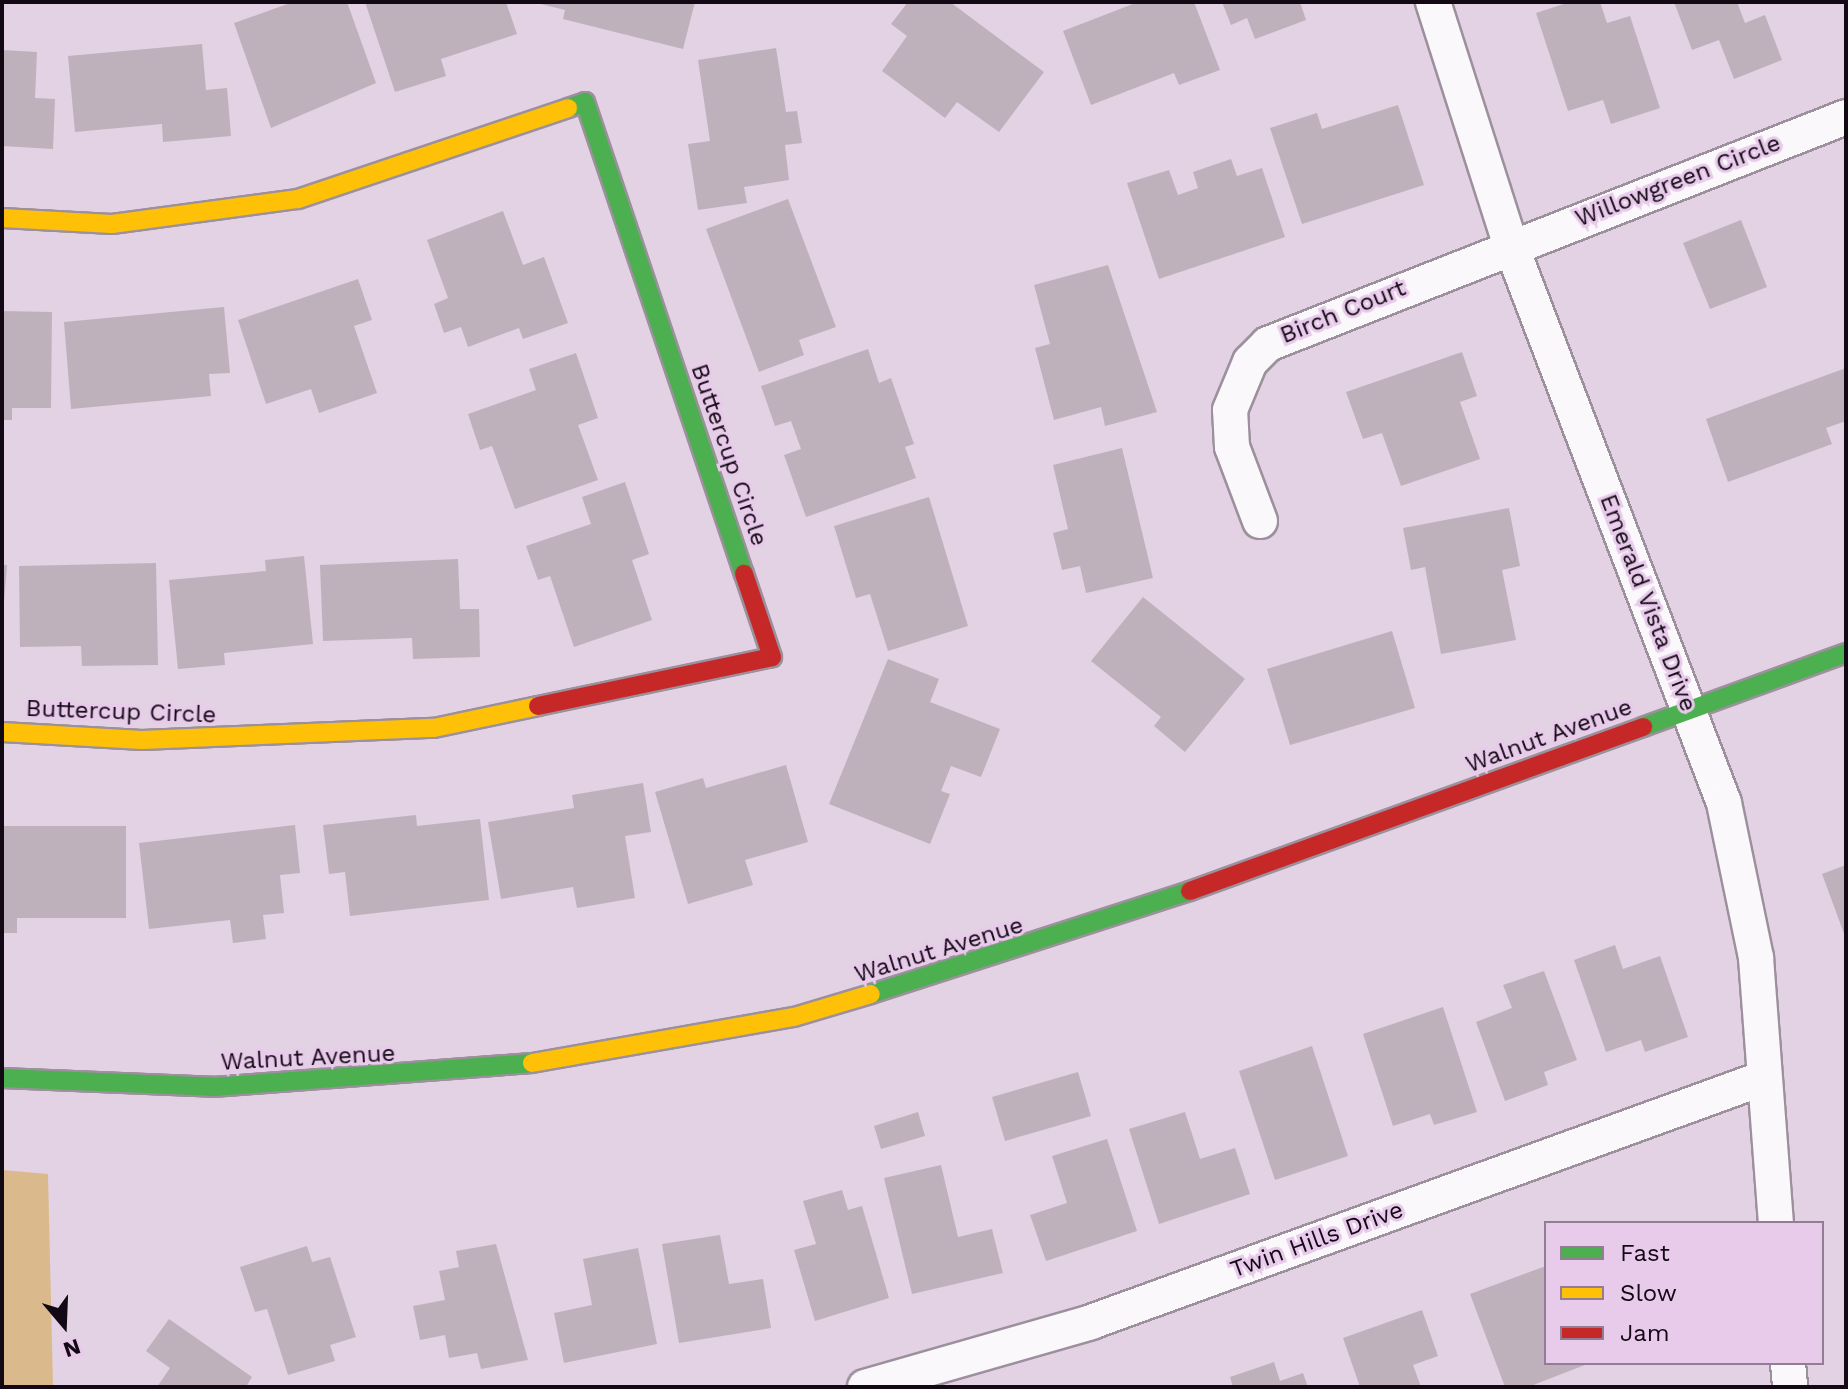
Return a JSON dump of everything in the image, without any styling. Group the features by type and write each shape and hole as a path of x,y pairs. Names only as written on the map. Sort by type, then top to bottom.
{"street":[{"name":"Emerald Vista Drive","path":"1433,2 1511,246 1689,710 1746,893 1776,1221"},
{"name":"Buttercup Circle","path":"2,218 112,224 298,199 585,102 772,657 434,728 142,740 2,732"},
{"name":"Willowgreen Circle","path":"1511,246 1846,117"},
{"name":"Birch Court","path":"1260,521 1229,430 1236,386 1250,362 1290,332 1511,246"},
{"name":"Walnut Avenue","path":"2,1078 213,1087 349,1082 573,1059 794,1017 1080,931 1846,653"},
{"name":"Twin Hills Drive","path":"865,1387 1091,1322 1764,1078"},
{"path":"1788,1365 1790,1387"}],"shaded area":[{"path":"2,1170 48,1174 53,1387 2,1387"}],"building":[{"path":"293,2 347,2 376,83 271,128 234,23"},
{"path":"365,2 506,2 517,34 441,59 446,76 395,92"},
{"path":"695,2 683,49 563,19 565,10 537,3"},
{"path":"908,2 950,2 1044,72 999,132 957,102 945,118 882,71 907,36 891,24"},
{"path":"1138,2 1194,2 1220,70 1179,85 1174,73 1091,105 1063,31"},
{"path":"1222,2 1300,2 1306,20 1255,39 1247,18 1231,25"},
{"path":"1570,2 1600,2 1607,23 1630,16 1660,108 1611,124 1603,100 1568,111 1536,13"},
{"path":"1674,2 1737,2 1745,23 1765,15 1782,60 1734,79 1719,40 1692,50"},
{"path":"202,44 206,90 227,88 231,136 163,142 162,124 75,132 68,56"},
{"path":"776,48 786,112 797,111 802,143 785,145 789,180 744,187 747,203 698,210 688,144 710,141 698,60"},
{"path":"2,50 37,52 35,98 55,99 53,149 2,146"},
{"path":"1398,105 1424,185 1302,224 1270,128 1317,113 1322,129"},
{"path":"1231,159 1237,176 1262,168 1285,237 1159,279 1127,183 1169,170 1178,195 1198,188 1193,172"},
{"path":"788,199 836,327 799,340 804,355 759,372 706,229"},
{"path":"503,211 523,265 544,257 568,323 523,339 519,328 468,347 461,327 444,333 434,304 448,298 427,240"},
{"path":"1741,220 1767,287 1710,309 1683,243"},
{"path":"1108,265 1157,412 1105,426 1101,407 1054,420 1035,348 1050,344 1034,285"},
{"path":"358,279 372,320 354,326 377,393 319,413 311,389 266,404 238,320"},
{"path":"224,307 230,373 209,374 211,396 71,409 64,322"},
{"path":"2,311 52,312 51,408 12,408 12,420 2,420"},
{"path":"868,349 879,383 891,378 914,444 905,447 916,478 806,517 784,455 801,449 791,421 775,426 761,386"},
{"path":"1462,352 1477,396 1460,402 1480,459 1401,486 1382,433 1363,439 1346,392"},
{"path":"576,353 598,418 578,425 598,480 515,509 492,446 480,450 468,414 536,390 529,369"},
{"path":"1846,368 1846,421 1826,428 1832,444 1728,482 1706,419"},
{"path":"1122,448 1153,578 1086,593 1080,566 1062,570 1053,533 1068,529 1053,465"},
{"path":"625,482 649,554 632,560 652,620 574,647 550,576 538,580 526,546 591,524 582,497"},
{"path":"929,497 968,626 888,651 870,594 856,598 834,526"},
{"path":"1509,508 1520,566 1502,570 1516,640 1441,654 1425,567 1411,570 1403,528"},
{"path":"304,556 313,644 224,653 225,665 178,669 169,580 266,571 265,560"},
{"path":"458,559 460,609 479,609 480,657 413,659 412,638 323,641 320,565"},
{"path":"156,563 158,665 82,666 81,646 20,647 19,566"},
{"path":"2,565 7,565 4,602 2,601"},
{"path":"1143,597 1245,679 1185,752 1154,726 1161,717 1091,661"},
{"path":"1392,631 1415,708 1290,745 1267,669"},
{"path":"888,659 939,679 930,702 1000,729 981,777 951,766 941,791 950,794 930,844 829,804"},
{"path":"786,765 808,842 745,860 753,885 688,904 655,792 703,778 706,788"},
{"path":"643,783 651,832 625,836 635,898 577,908 573,887 501,899 488,822 574,808 572,795"},
{"path":"416,815 417,826 480,819 489,900 350,916 345,872 329,874 323,825"},
{"path":"295,825 300,873 280,875 284,913 263,915 266,939 233,943 230,920 149,929 139,843"},
{"path":"2,826 126,826 126,918 17,918 17,933 2,933"},
{"path":"1846,865 1846,939 1822,874"},
{"path":"1615,945 1623,969 1660,956 1688,1037 1645,1052 1641,1040 1606,1052 1574,960"},
{"path":"1544,971 1577,1060 1544,1072 1548,1085 1505,1101 1476,1022 1512,1008 1503,985"},
{"path":"1443,1007 1477,1112 1434,1125 1430,1114 1393,1126 1363,1034"},
{"path":"1312,1046 1348,1156 1275,1180 1239,1071"},
{"path":"1078,1072 1091,1116 1005,1141 992,1097"},
{"path":"918,1112 925,1136 881,1149 874,1126"},
{"path":"1185,1112 1200,1159 1235,1148 1250,1194 1159,1224 1129,1129"},
{"path":"1107,1139 1137,1231 1046,1261 1030,1215 1067,1203 1052,1156"},
{"path":"941,1165 958,1237 992,1229 1003,1273 912,1294 884,1178"},
{"path":"842,1190 848,1210 862,1206 889,1298 815,1321 794,1250 816,1244 803,1201"},
{"path":"720,1235 729,1284 763,1279 771,1328 679,1343 662,1244"},
{"path":"496,1244 528,1360 481,1369 477,1353 449,1358 445,1335 420,1340 413,1306 445,1300 439,1271 459,1267 456,1251"},
{"path":"307,1246 312,1262 330,1257 356,1337 330,1345 335,1361 288,1375 267,1309 255,1312 240,1267"},
{"path":"638,1248 657,1344 564,1363 554,1313 592,1305 583,1259"},
{"path":"1544,1267 1544,1365 1585,1365 1528,1387 1505,1387 1470,1294"},
{"path":"1422,1310 1438,1356 1413,1365 1421,1387 1360,1387 1343,1338"},
{"path":"169,1319 252,1377 246,1387 157,1387 170,1368 146,1351"},
{"path":"1274,1362 1280,1381 1303,1373 1308,1387 1233,1387 1230,1377"}],"traffic: fast":[{"path":"568,108 585,102 744,574"},
{"path":"1643,727 1846,653"},
{"path":"871,994 1190,891"},
{"path":"2,1078 213,1087 532,1063"}],"traffic: slow":[{"path":"2,218 112,224 298,199 568,108"},
{"path":"2,732 142,740 434,728 538,706"},
{"path":"532,1063 794,1017 871,994"}],"traffic: jam":[{"path":"538,706 772,657 744,574"},
{"path":"1190,891 1643,727"}]}
